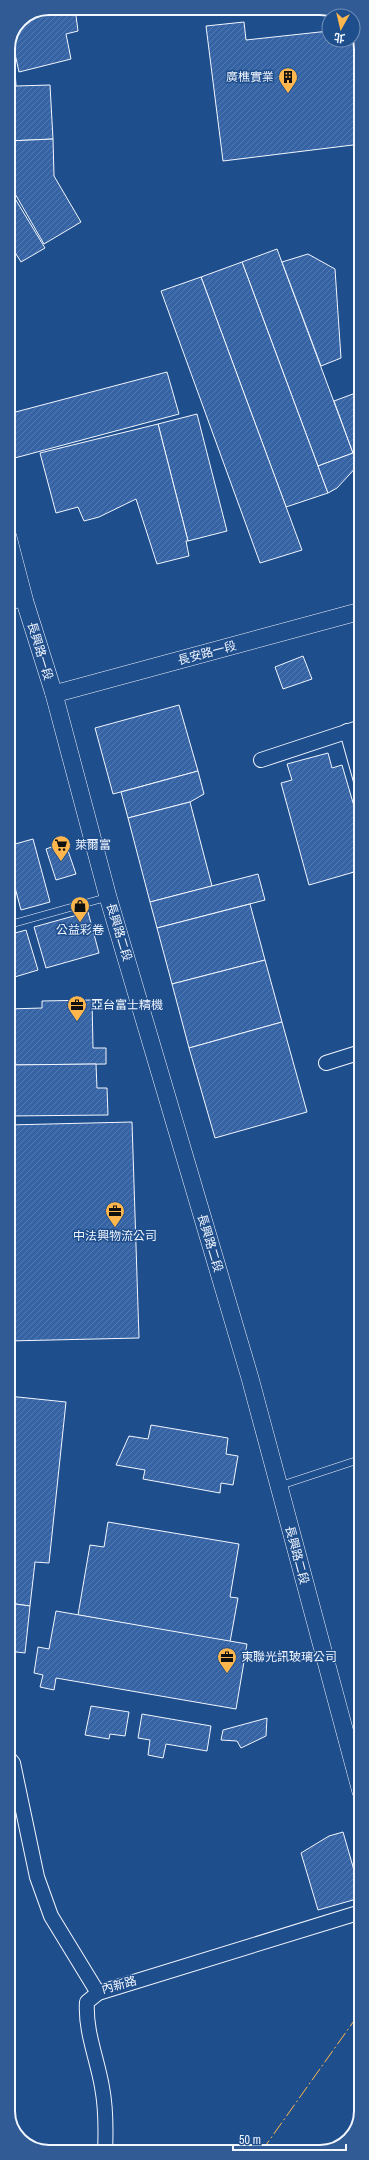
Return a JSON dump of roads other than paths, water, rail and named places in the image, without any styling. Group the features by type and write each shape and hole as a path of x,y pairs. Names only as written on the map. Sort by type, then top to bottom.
{"street":[{"name":"長興路一段","path":"15,564 25,602 54,694"},
{"name":"長安路一段","path":"54,694 354,613"},
{"name":"長興路二段","path":"54,694 108,897 250,1378 354,1766"},
{"path":"261,760 354,729"},
{"path":"347,731 354,756"},
{"path":"326,1063 354,1054"},
{"name":"內新路","path":"15,1772 37,1877 51,1916 98,1993 354,1914"},
{"path":"98,1993 87,2002 86,2017 102,2087 106,2120 105,2145"}],"lane":[{"path":"15,605 25,602"},
{"path":"15,923 108,897"},
{"path":"279,1486 354,1461"}],"place":[{"name":"廣樵實業","path":"288,94"},
{"name":"萊爾富","path":"61,862"},
{"name":"公益彩卷","path":"80,923"},
{"name":"亞台富士精機","path":"77,1022"},
{"name":"中法興物流公司","path":"115,1228"},
{"name":"東聯光訊玻璃公司","path":"227,1674"}]}
